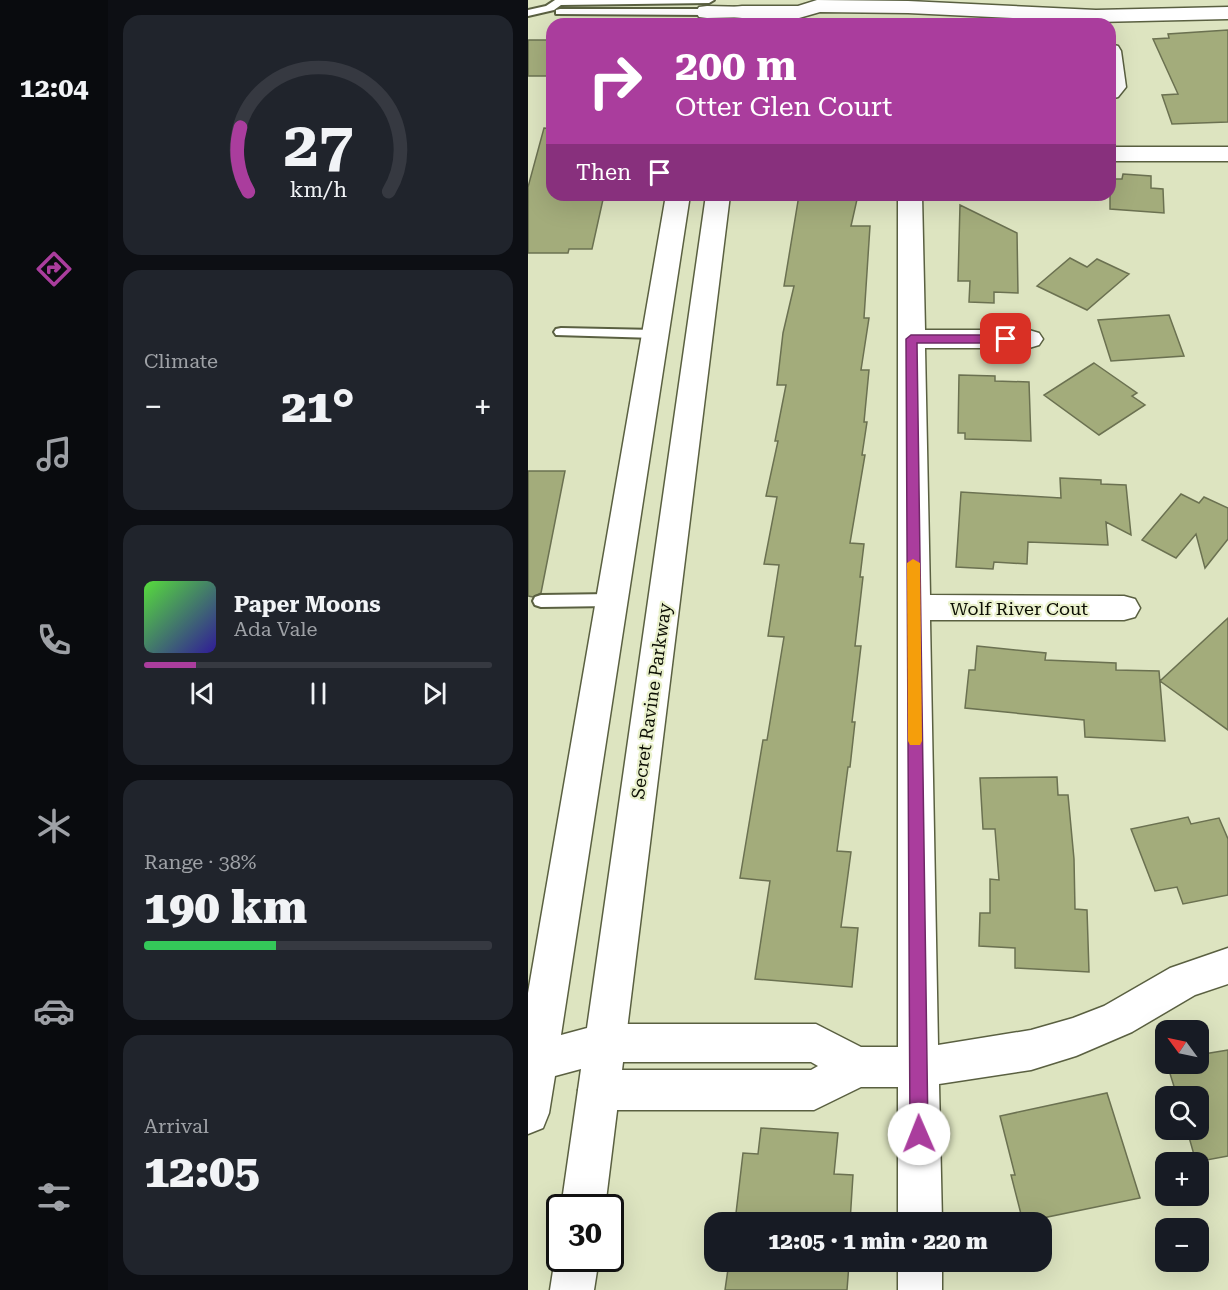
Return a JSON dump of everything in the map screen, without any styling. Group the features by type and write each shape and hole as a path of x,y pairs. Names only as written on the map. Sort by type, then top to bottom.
{"street":[{"path":"708,9 799,12 819,6 908,3 1075,18"},
{"path":"1116,19 1228,13"},
{"path":"1116,154 1228,154"},
{"path":"528,1113 532,1061 677,201"},
{"name":"Secret Ravine Parkway","path":"585,1194 717,201"},
{"path":"910,201 920,1212"},
{"path":"911,339 1029,339"},
{"name":"Wolf River Cout","path":"914,607 1124,608"},
{"path":"532,1061 599,1090 814,1090 857,1067 918,1067 984,1059 1031,1050 1076,1037 1118,1019 1184,981 1228,966"},
{"path":"532,1061 605,1042 816,1043 857,1067"},
{"path":"721,1090 725,1043"},
{"path":"572,1290 575,1272"},
{"path":"920,1272 920,1290"}],"lane":[{"path":"528,13 549,4 558,12 614,14 708,9"},
{"path":"561,332 655,334"},
{"path":"541,601 611,600"}],"building":[{"path":"1228,30 1228,122 1172,124 1162,95 1178,94 1153,39 1169,38 1168,34"},
{"path":"528,40 546,40 546,76 528,76"},
{"path":"544,128 546,128 546,201 603,201 592,249 569,249 568,253 528,253 528,187"},
{"path":"1123,174 1151,176 1151,188 1163,189 1164,213 1110,209 1110,201 1116,201 1116,179 1122,179"},
{"path":"798,201 857,201 851,226 870,226 864,318 869,318 861,370 869,370 864,422 867,422 862,455 865,455 850,543 864,544 860,577 863,577 855,646 861,646 852,722 855,722 850,767 848,767 837,851 851,852 841,927 858,928 852,987 755,979 770,881 740,878 763,740 767,740 784,637 768,636 779,565 764,564 777,497 766,496 778,441 775,441 786,385 777,385 783,333 794,286 784,286"},
{"path":"960,205 1017,233 1018,293 994,292 994,303 969,302 970,281 958,281"},
{"path":"1070,258 1087,267 1097,259 1129,274 1087,310 1037,286"},
{"path":"1169,315 1184,356 1111,361 1098,320"},
{"path":"1094,363 1137,393 1132,396 1145,405 1099,435 1044,395"},
{"path":"959,375 995,376 995,381 1029,382 1031,441 965,439 965,433 958,433"},
{"path":"528,471 565,471 541,593 533,597 528,596"},
{"path":"1060,478 1101,480 1101,484 1126,485 1131,535 1106,522 1108,545 1028,542 1027,564 994,562 993,569 956,567 961,492 1061,498"},
{"path":"1181,494 1199,503 1204,497 1228,508 1228,539 1205,568 1196,534 1176,558 1142,540"},
{"path":"1228,618 1228,730 1160,681"},
{"path":"977,646 1046,653 1045,660 1116,663 1116,670 1159,671 1165,741 1085,737 1084,720 965,708 969,670 975,670"},
{"path":"1057,777 1058,795 1068,795 1074,859 1075,909 1087,910 1089,972 1015,968 1015,948 979,946 980,913 990,913 990,879 999,880 995,829 983,829 980,778"},
{"path":"1188,817 1191,824 1219,818 1228,839 1228,895 1183,904 1177,887 1155,891 1131,829"},
{"path":"1228,1050 1228,1156 1209,1160 1209,1152 1193,1152 1190,1140 1209,1140 1209,1086 1174,1086 1170,1074 1209,1074 1209,1053"},
{"path":"1107,1093 1140,1198 1052,1216 1052,1212 1020,1212 1011,1175 1015,1175 1000,1116"},
{"path":"761,1128 838,1133 834,1174 853,1175 851,1212 736,1212 743,1153 758,1154"},
{"path":"728,1272 848,1272 847,1290 725,1290"}],"slow traffic":[{"path":"913,563 915,741"}],"route":[{"path":"919,1134 911,339 1006,339"}]}
